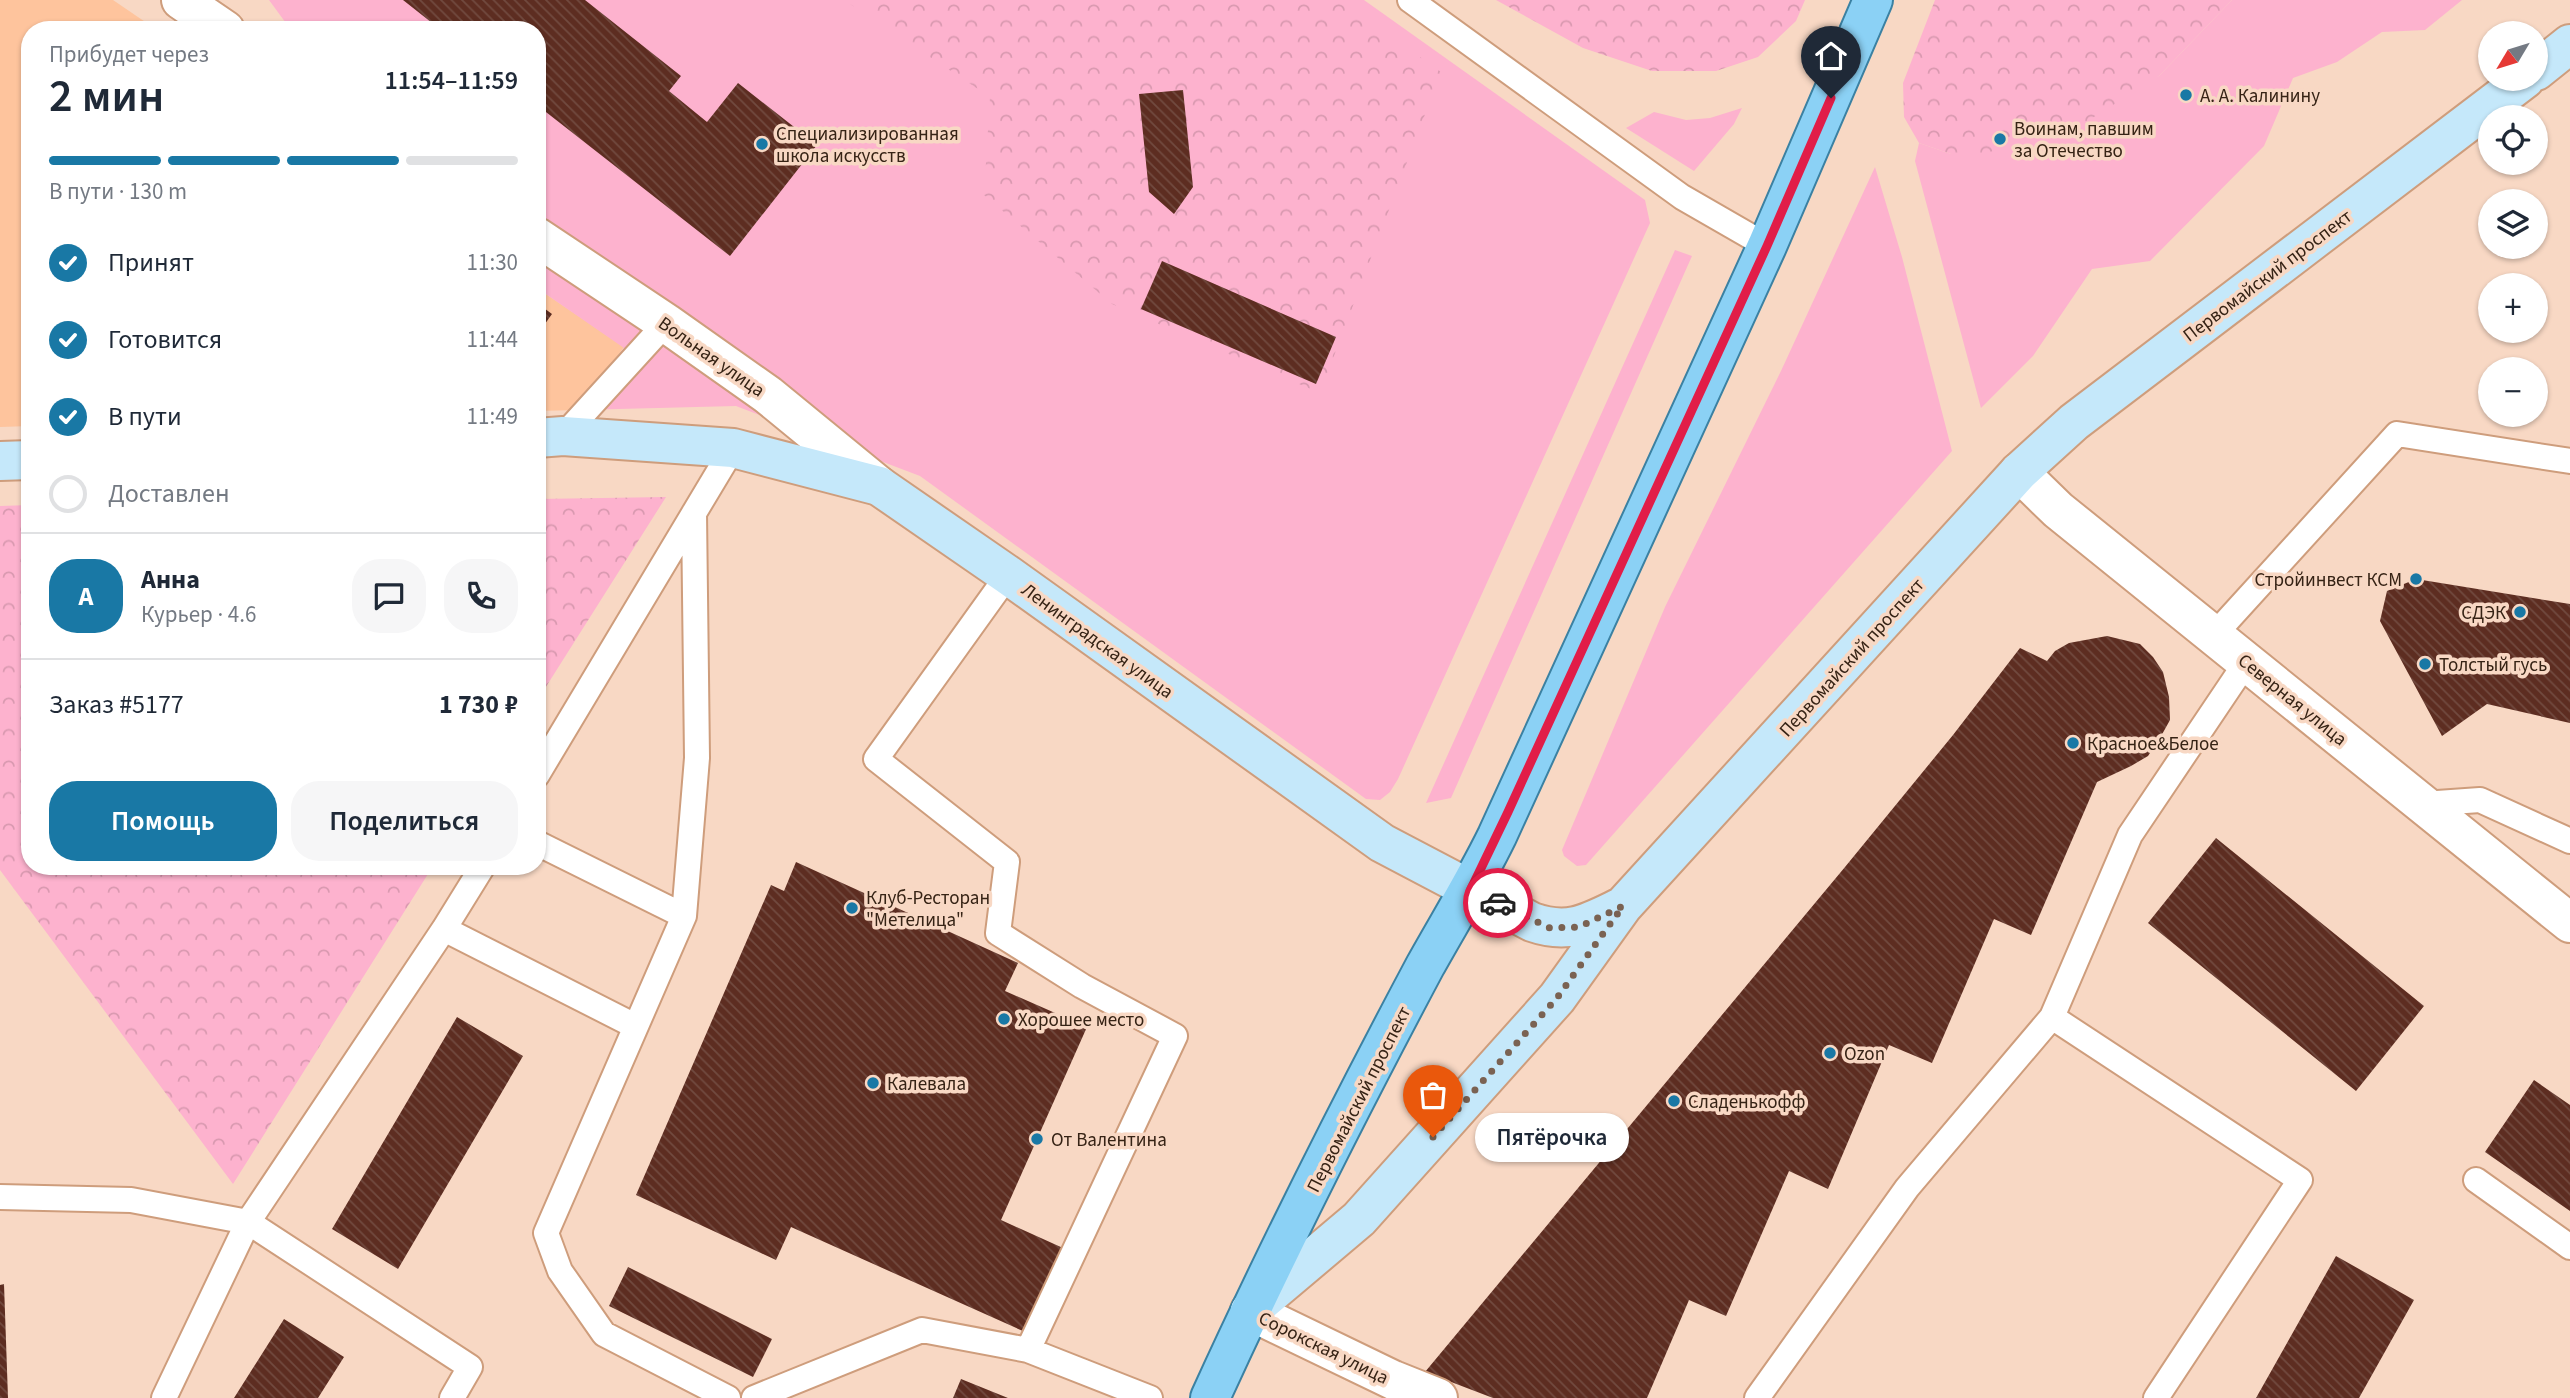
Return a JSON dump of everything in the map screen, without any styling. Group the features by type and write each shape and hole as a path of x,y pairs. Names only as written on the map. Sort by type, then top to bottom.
{"main road":[{"name":"Первомайский проспект","path":"1210,1398 1250,1311 1426,965 1471,889 1497,836 1767,246 1873,0"}],"street":[{"path":"181,0 212,21"},
{"path":"2548,61 2570,44"},
{"name":"Первомайский проспект","path":"1250,1311 1359,1219 1557,998 1623,906 2019,472 2074,422 2509,91"},
{"name":"Вольная улица","path":"546,243 768,395 879,486"},
{"name":"Ленинградская улица","path":"550,437 733,448 879,486 1382,843 1532,922 1550,928 1579,927 1623,906"},
{"path":"0,461 21,460"},
{"name":"Северная улица","path":"2019,472 2058,510 2570,923"},
{"name":"Сорокская улица","path":"1250,1311 1393,1380 1438,1398"}],"lane":[{"path":"1410,0 1682,197 1767,246"},
{"path":"550,437 666,323"},
{"path":"2215,634 2397,434 2570,461"},
{"path":"546,760 733,448"},
{"path":"694,513 697,758 684,916 546,1233 560,1271 604,1334 728,1398"},
{"path":"1008,575 876,759 1007,862 998,933 1082,986 1175,1036 1028,1350"},
{"path":"1757,1398 1907,1188 2052,1017 2130,835 2247,662"},
{"path":"2423,804 2480,800 2570,841"},
{"path":"546,848 684,916"},
{"path":"164,1398 248,1222 477,875"},
{"path":"444,929 635,1026"},
{"path":"2052,1017 2300,1180 2157,1398"},
{"path":"2476,1180 2570,1247"},
{"path":"0,1197 131,1200 248,1222 470,1367 452,1398"},
{"path":"754,1398 922,1330 1028,1350 1150,1398"}],"shaded area":[{"path":"0,0 113,0 144,21 21,21 21,426 0,427"},
{"path":"546,294 624,347 579,410 546,411"}],"green space":[{"path":"269,0 1364,0 1645,200 1650,223 1398,779 1390,792 1380,800 1366,799 920,476 736,406 579,410 624,348 546,294 546,21 284,21"},
{"path":"844,0 1340,0 1441,72 1320,393 1112,304 984,195 990,97"},
{"path":"1496,0 1805,0 1796,21 1758,57 1716,71 1652,71 1583,48"},
{"path":"1935,0 2232,0 2159,76 2078,127 1979,155 1951,154 1919,143 1904,117 1903,83"},
{"path":"2232,0 2462,0 2425,30 2382,32 2337,62 2293,78 2264,146 2150,261 2092,269 2033,356 1981,408 1915,161 1919,143 1951,154 2159,76"},
{"path":"1742,108 1734,124 1694,171 1626,128 1654,112 1686,120 1710,118"},
{"path":"1875,167 1902,257 1952,451 1586,865 1577,866 1564,856 1562,850 1665,607 1781,371"},
{"path":"1675,250 1692,256 1451,798 1426,803"},
{"path":"666,497 546,687 546,499"},
{"path":"21,505 21,875 427,875 233,1184 0,870 0,506"}],"building":[{"path":"403,0 585,0 681,76 669,91 707,122 738,83 817,145 730,256 546,112 546,21 430,21"},
{"path":"1183,90 1193,187 1174,214 1149,192 1139,94"},
{"path":"1162,261 1336,337 1316,384 1141,309"},
{"path":"546,310 552,314 546,322"},
{"path":"2416,579 2570,604 2570,723 2487,704 2442,736 2380,621 2387,591"},
{"path":"2107,636 2140,644 2163,672 2169,697 2170,720 2160,738 2148,756 2097,782 2031,935 1994,919 1932,1063 1889,1045 1828,1189 1789,1171 1726,1316 1689,1300 1647,1398 1493,1398 1425,1372 1845,867 2020,648 2047,661 2055,651 2069,643"},
{"path":"2216,838 2424,1006 2356,1091 2148,923"},
{"name":"Калевала","path":"796,862 1018,963 1005,991 1087,1027 1001,1220 1063,1248 1025,1332 791,1227 776,1260 636,1195 771,885 784,891"},
{"path":"457,1017 523,1056 398,1269 332,1229"},
{"path":"2534,1080 2570,1105 2570,1211 2485,1152"},
{"path":"2336,1256 2414,1300 2359,1398 2256,1398"},
{"path":"628,1267 772,1339 753,1377 609,1306"},
{"path":"4,1284 8,1398 0,1398 0,1285"},
{"path":"284,1319 344,1357 318,1398 234,1398"},
{"path":"961,1379 1008,1398 953,1398"}],"way so far":[{"path":"1433,1137 1557,998 1623,906 1579,927 1550,928 1532,922 1498,903"}],"place":[{"name":"А. А. Калинину","path":"2186,95"},
{"name":"Воинам, павшим за Отечество","path":"2000,139"},
{"name":"Специализированная школа искусств","path":"762,144"},
{"name":"Стройинвест КСМ","path":"2416,579"},
{"name":"СДЭК","path":"2520,612"},
{"name":"Толстый гусь","path":"2425,664"},
{"name":"Красное&Белое","path":"2073,743"},
{"name":"Клуб-Ресторан \"Метелица\"","path":"852,908"},
{"name":"Хорошее место","path":"1004,1019"},
{"name":"Ozon","path":"1830,1053"},
{"name":"Калевала","path":"873,1083"},
{"name":"Сладенькофф","path":"1674,1101"},
{"name":"Пятёрочка","path":"1433,1137"},
{"name":"От Валентина","path":"1037,1139"}],"route":[{"path":"1498,903 1471,889 1767,246 1831,98"}]}
